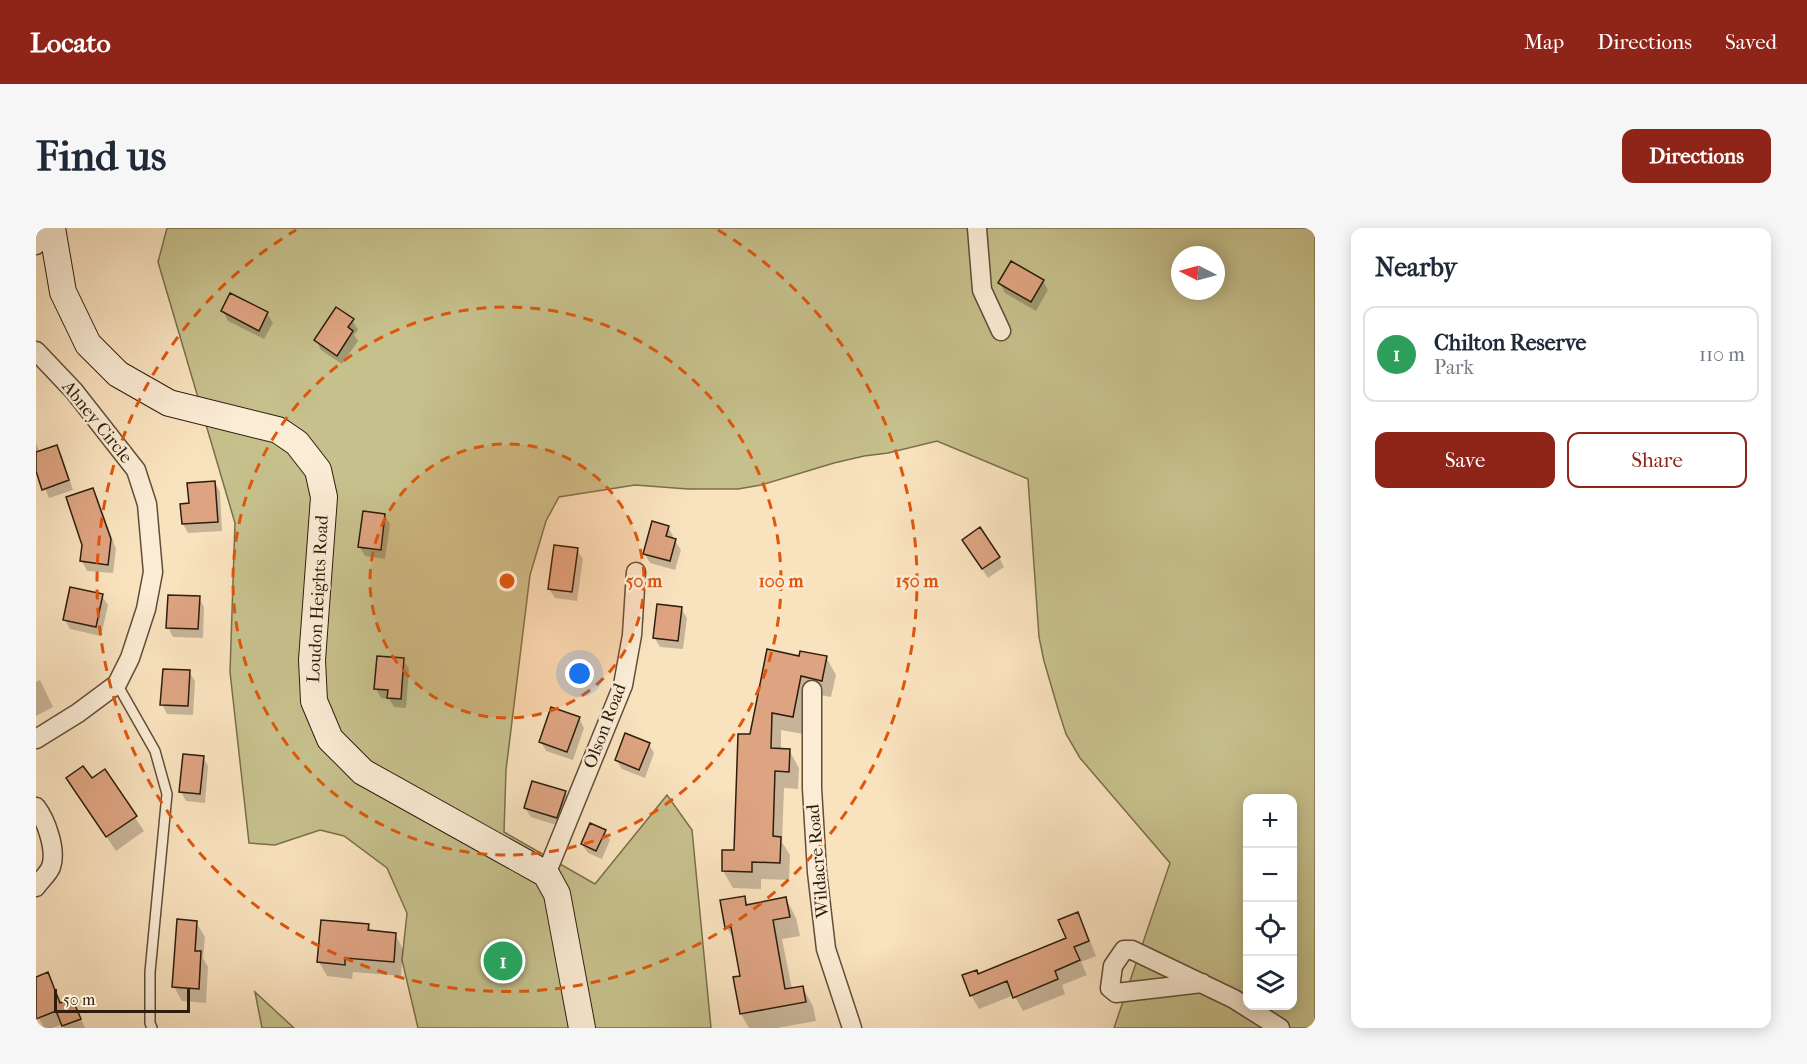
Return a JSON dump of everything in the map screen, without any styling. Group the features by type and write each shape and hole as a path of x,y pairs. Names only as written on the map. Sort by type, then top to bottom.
{"street":[{"path":"36,245 42,228"},
{"name":"Loudon Heights Road","path":"52,228 63,292 88,344 118,374 169,403 278,430 297,443 318,470 324,497 312,660 314,701 330,739 363,772 546,874"},
{"path":"977,228 982,290 1001,331"},
{"name":"Abney Circle","path":"36,351 74,391 136,470 147,504 153,572 146,609 130,658 117,684 36,739"},
{"name":"Olson Road","path":"546,874 623,685 632,635 636,572"},
{"name":"Wildacre Road","path":"812,690 812,788 817,872 826,949 852,1028"},
{"path":"36,807 44,818 51,842 51,867 36,887"},
{"path":"546,874 557,894 582,1028"},
{"path":"1202,983 1234,999 1280,1028"}],"lane":[{"path":"117,684 155,751 167,794 150,972 150,1023 152,1028"}],"shaded area":[{"path":"167,228 1315,228 1315,1028 1114,1028 1170,863 1080,758 1066,734 1039,637 1028,479 937,441 834,463 761,485 738,489 688,489 635,485 559,497 546,521 530,575 506,770 504,832 595,884 667,795 692,830 711,1028 418,1028 402,960 407,913 387,868 344,836 320,830 275,845 249,843 230,672 235,523 158,262"},
{"path":"255,992 294,1028 262,1028"}],"building":[{"path":"1011,261 1044,280 1031,302 998,283"},
{"path":"230,293 268,312 259,331 221,311"},
{"path":"336,307 354,319 348,327 353,331 337,356 314,340"},
{"path":"57,445 69,480 42,490 36,471 36,452"},
{"path":"215,481 218,522 182,524 180,504 189,503 187,483"},
{"path":"93,488 111,539 108,565 80,561 82,545 66,497"},
{"path":"363,511 385,514 381,550 358,547"},
{"path":"652,521 669,526 666,536 676,539 670,561 643,554"},
{"path":"980,527 1000,557 982,569 962,540"},
{"path":"554,545 578,548 572,592 548,589"},
{"path":"70,587 103,594 96,627 63,620"},
{"path":"168,595 200,596 198,629 166,628"},
{"path":"657,604 682,607 678,641 653,638"},
{"path":"767,649 799,656 800,651 827,656 822,681 801,676 793,717 772,713 771,748 790,749 789,772 775,771 773,836 781,837 780,863 752,862 752,872 722,871 722,850 734,850 738,734 750,734"},
{"path":"377,656 404,658 401,699 387,698 388,690 374,689"},
{"path":"163,669 190,670 188,706 160,705"},
{"path":"551,707 580,717 567,752 539,742"},
{"path":"625,733 650,743 639,770 615,760"},
{"path":"183,754 204,756 200,794 179,792"},
{"path":"83,766 92,778 105,769 137,816 106,837 66,778"},
{"path":"532,781 566,791 557,818 524,808"},
{"path":"590,823 606,830 596,851 581,844"},
{"path":"745,896 746,905 786,897 790,917 773,920 785,989 803,986 806,1002 740,1014 733,977 740,976 731,927 725,928 720,900"},
{"path":"1078,912 1089,941 1074,947 1080,960 1055,971 1058,979 1013,998 1007,981 970,996 962,975 977,970 978,974 1066,938 1058,920"},
{"path":"177,919 197,921 195,951 201,951 199,989 172,987"},
{"path":"321,920 369,924 368,930 396,933 394,962 345,958 345,965 317,962"},
{"path":"48,972 60,1003 72,998 81,1019 62,1026 56,1011 36,1019 36,977"}],"place":[{"name":"Chilton Reserve","path":"503,961"}]}
